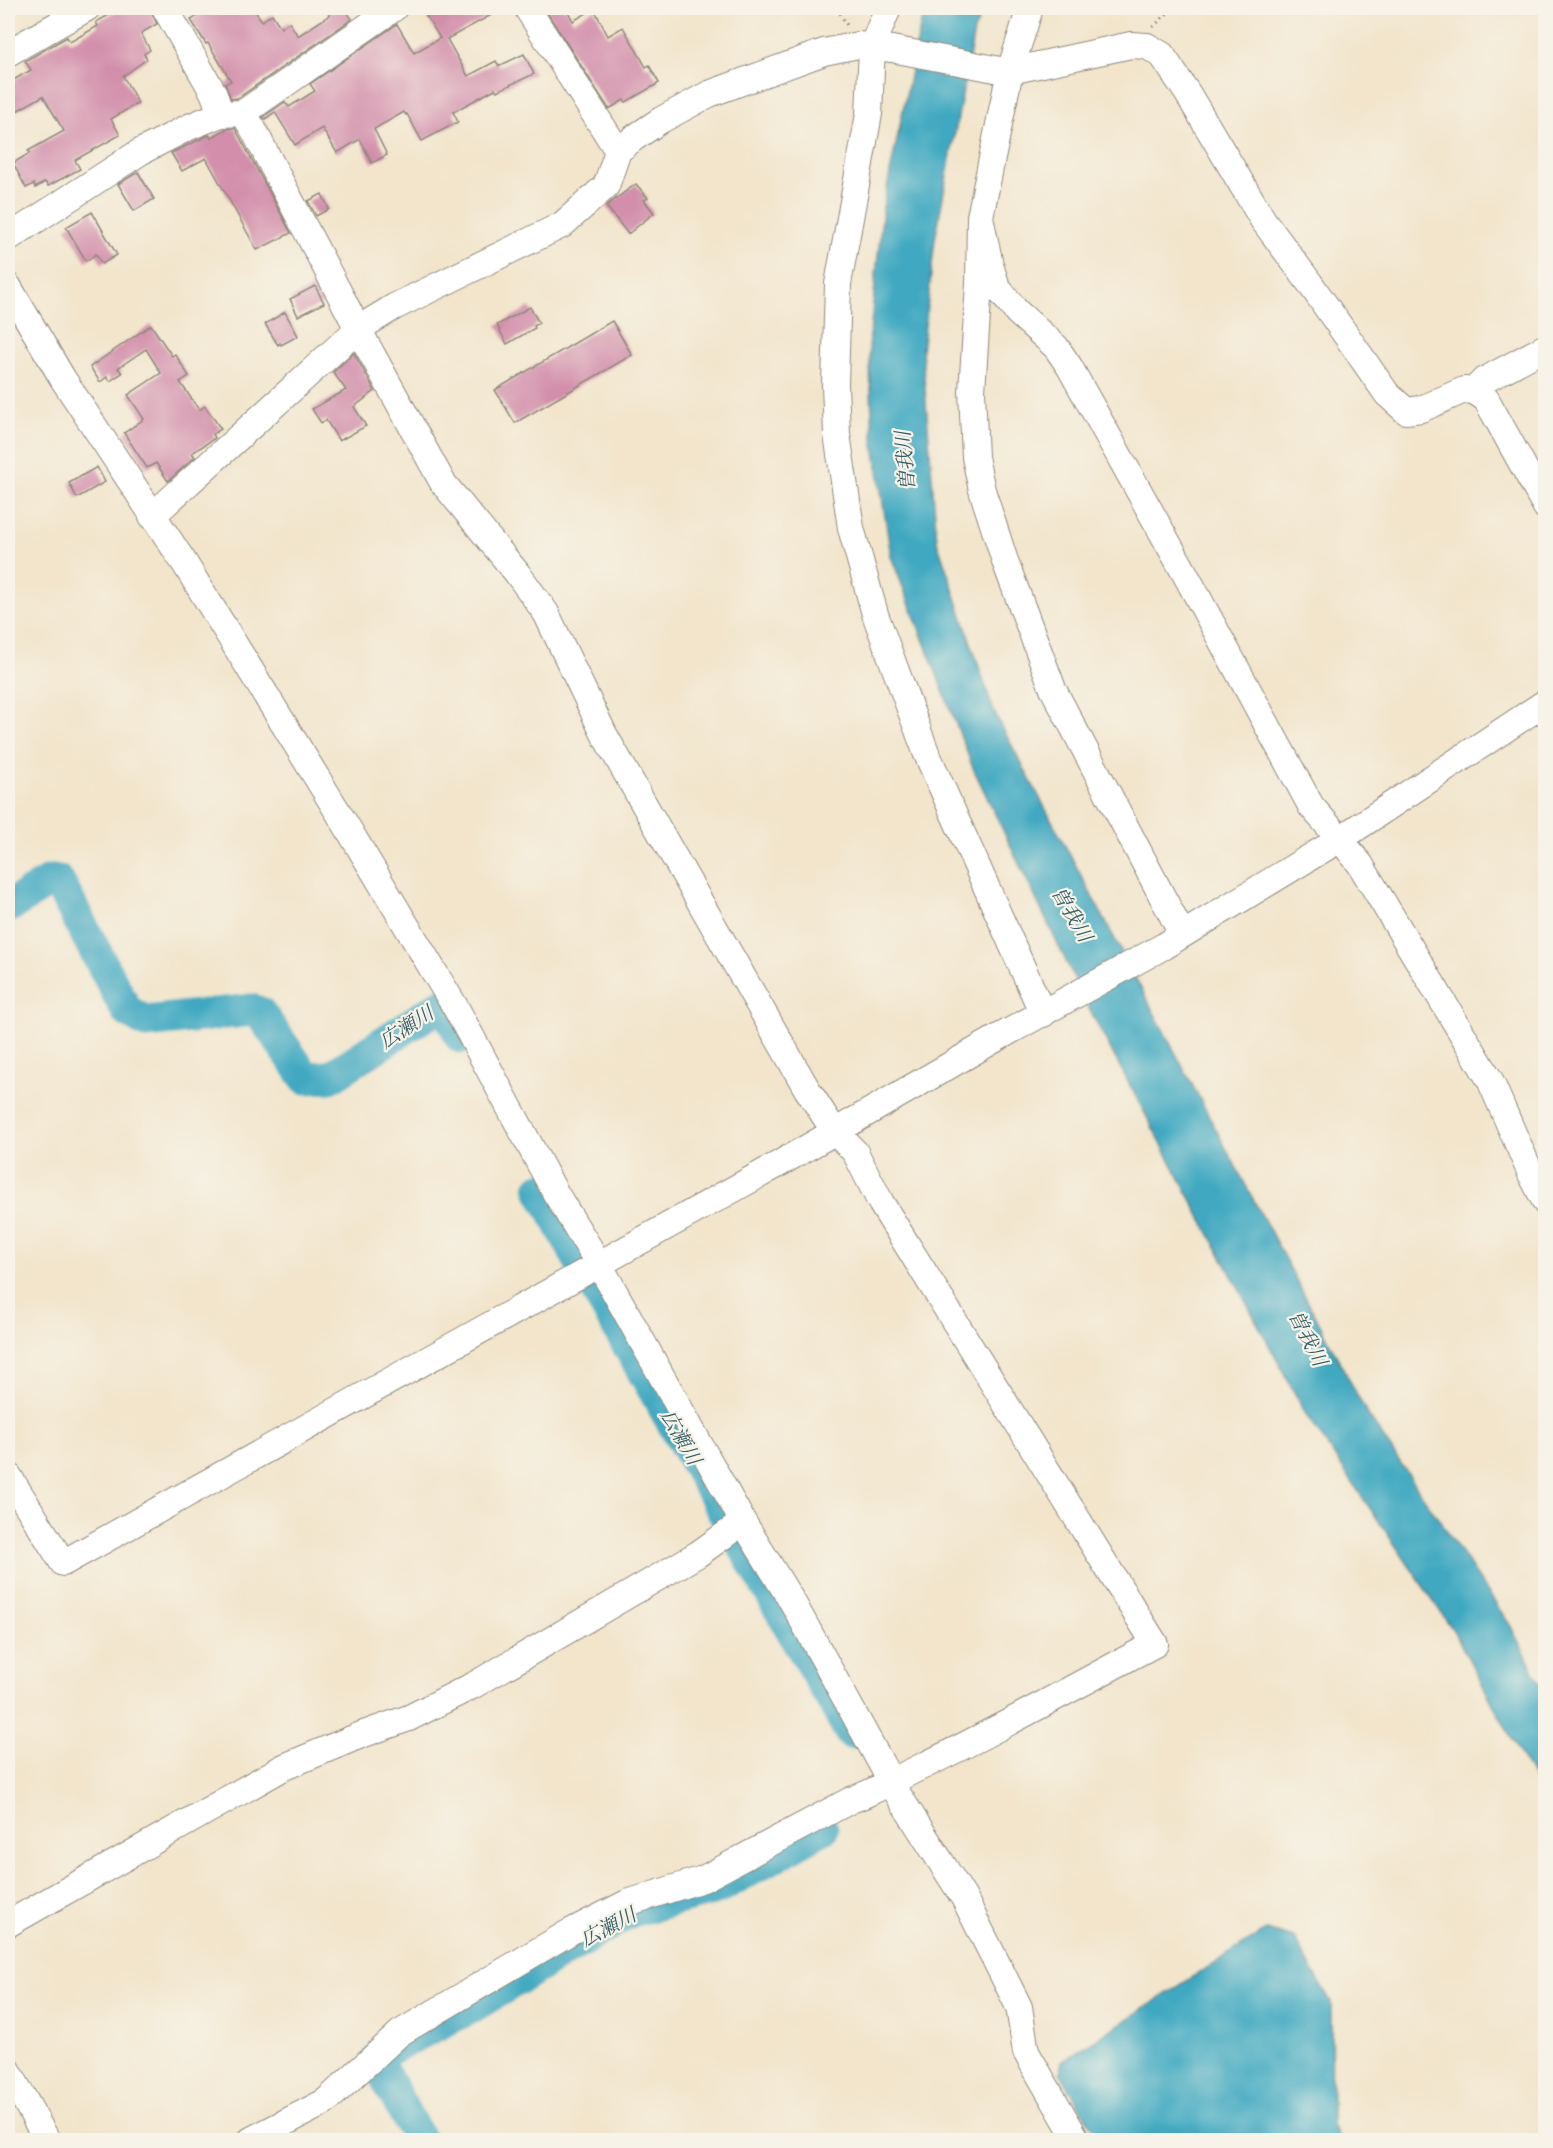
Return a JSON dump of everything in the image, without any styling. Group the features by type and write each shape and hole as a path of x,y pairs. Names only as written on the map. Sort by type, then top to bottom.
{"street":[{"path":"8,53 87,8"},
{"path":"165,8 213,92 232,114 252,127 358,329 443,483 517,573 546,613 605,736 807,1089 835,1132 855,1152 881,1203 1155,1644 954,1751 866,1795 850,1800 703,1879 627,1903 570,1932 400,2033 324,2102 251,2140"},
{"path":"8,238 140,152 189,127 232,114 394,8"},
{"path":"527,8 618,152"},
{"path":"888,8 838,284 835,395 837,434 851,528 875,614 926,752 1043,1014"},
{"path":"1030,8 1005,70 980,217 979,284 972,391 975,457 982,490 1006,564 1053,690 1173,940"},
{"path":"152,516 358,329 394,307 562,225 606,186 618,152 634,138 661,120 709,94 824,52 858,45 1005,70 1131,45 1147,45 1162,55 1188,94 1263,220 1387,394 1406,411 1421,409 1464,390 1474,391 1486,399 1545,507"},
{"path":"980,217 990,266 997,287 1017,312 1056,346 1069,366 1183,570 1311,807 1360,864 1490,1080 1545,1203"},
{"path":"8,286 63,379 185,564 451,1000 556,1194 599,1264 743,1522 793,1603 899,1796 969,1908 1019,2007 1026,2052 1077,2140"},
{"path":"1474,391 1483,381 1545,347"},
{"path":"8,1475 63,1563 835,1132 1173,940 1340,838 1545,702"},
{"path":"8,1924 284,1767 409,1718 474,1685 698,1554 743,1522"},
{"path":"8,2070 47,2140"}],"path":[{"path":"1147,45 1149,31 1173,8"}],"water":[{"name":"曽我川","path":"924,8 984,8 974,31 935,239 922,351 937,541 994,712 1368,1415 1510,1625 1545,1693 1545,1800 1453,1630 1307,1416 1088,1007 973,768 891,556 873,438 869,344 883,207"},
{"path":"1266,1930 1294,1938 1331,2002 1332,2124 1340,2140 1099,2140 1060,2072 1062,2061"}],"building":[{"path":"122,8 150,8 157,24 141,33 150,50 144,54 147,59 123,76 138,103 111,119 120,135 75,160 80,169 48,186 45,182 35,188 34,184 26,188 13,163 30,153 28,151 64,131 43,96 8,116 8,83 31,70 25,61 67,37 70,42 98,26 96,22"},
{"path":"211,8 253,8 262,21 272,14 281,28 289,22 298,36 330,15 324,8 344,8 352,19 238,98 231,99 225,84 231,81 191,20"},
{"path":"440,8 504,8 447,39 468,76 496,61 499,66 524,54 534,74 497,91 495,89 453,112 458,122 422,141 404,112 374,129 387,155 372,163 360,139 337,153 322,128 295,145 275,112 265,119 263,117 285,102 289,107 315,91 310,84 397,24 414,53 440,38 426,16"},
{"path":"544,8 566,8 573,21 594,9 608,36 623,27 646,67 649,65 659,83 609,109"},
{"path":"235,128 291,233 257,250 206,158 182,171 171,153 209,135 211,138 226,129"},
{"path":"138,172 154,199 134,211 118,184"},
{"path":"636,184 648,198 644,200 654,213 628,234 606,206"},
{"path":"322,194 329,209 316,216 308,201"},
{"path":"92,212 117,255 102,264 96,254 86,261 66,227"},
{"path":"315,286 324,303 298,316 290,299"},
{"path":"530,307 539,323 534,326 535,328 507,344 497,325"},
{"path":"285,312 298,336 278,345 265,324"},
{"path":"612,321 632,355 515,423 495,390"},
{"path":"151,325 172,356 175,354 189,376 180,382 199,410 205,406 221,429 213,434 215,438 192,453 195,457 168,481 156,463 147,468 124,433 144,419 128,395 161,373 146,349 118,368 122,373 110,381 107,377 100,382 90,367"},
{"path":"354,353 375,391 354,407 366,426 339,441 326,420 321,423 312,409 346,390 333,372"},
{"path":"97,467 105,482 77,498 69,483"}],"waterway":[{"name":"広瀬川","path":"8,907 50,881 58,881 127,1011 146,1022 252,1010 260,1013 306,1078 330,1077 444,1003 461,1037"},
{"name":"広瀬川","path":"541,1189 583,1267 851,1733"},
{"name":"広瀬川","path":"419,2140 377,2061 385,2051 468,2009 631,1911 716,1889 822,1829"}]}
